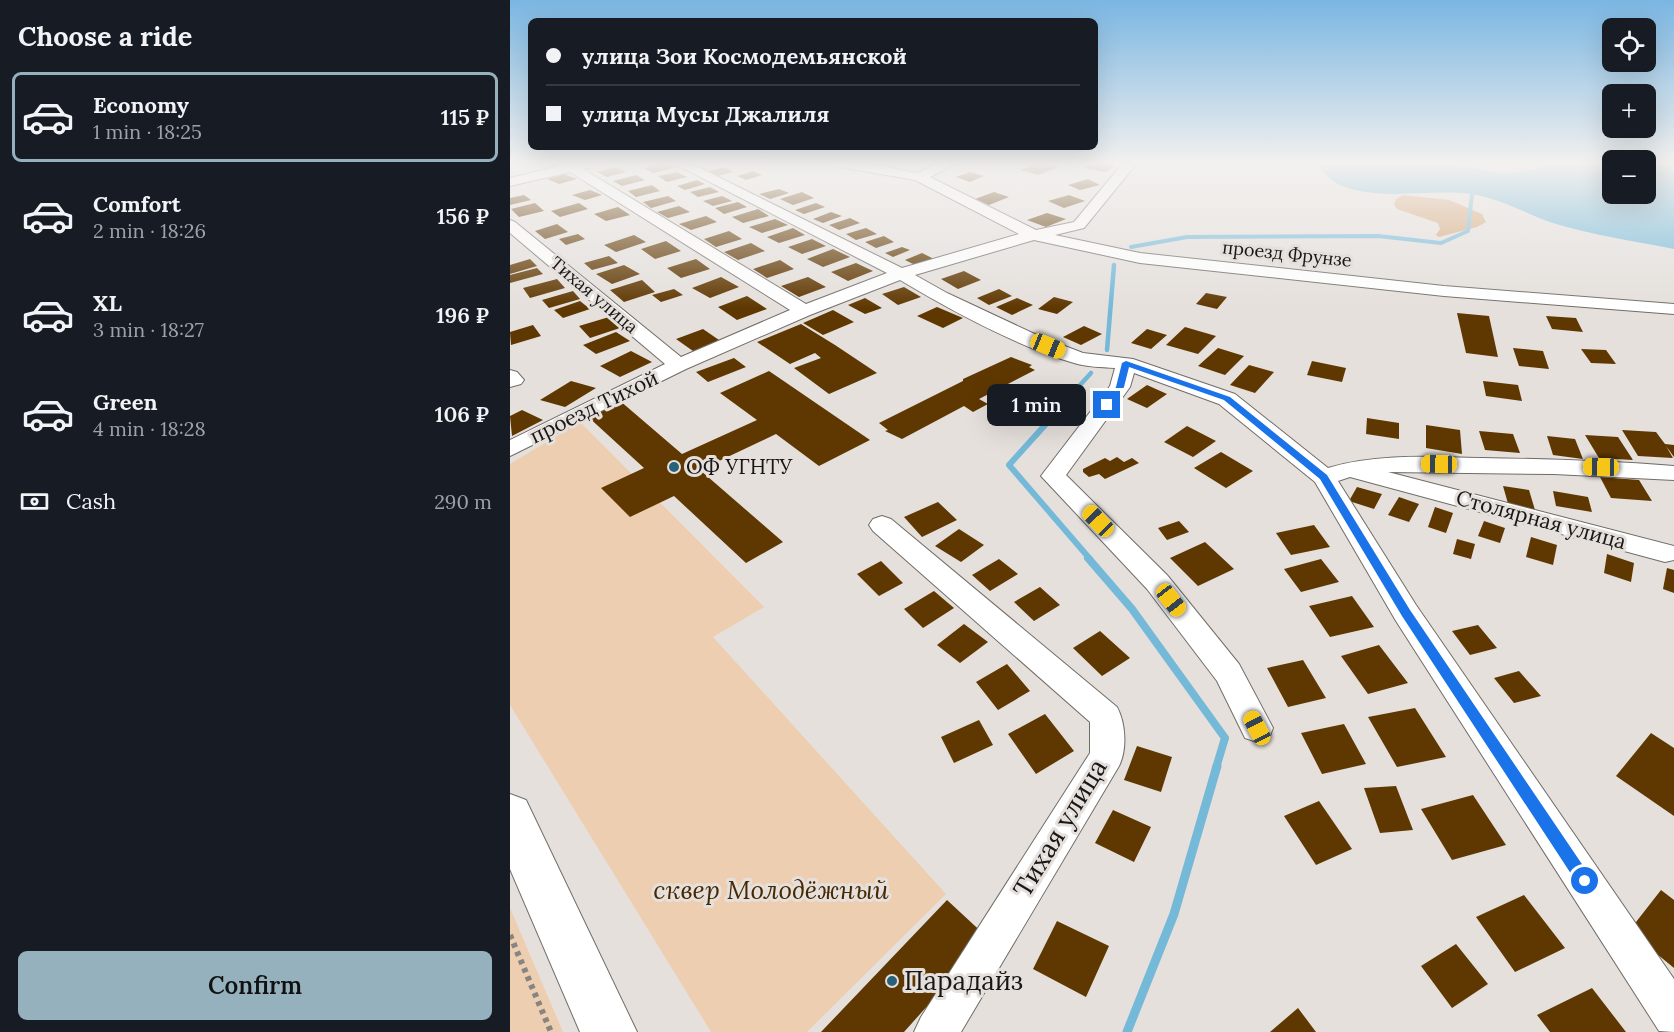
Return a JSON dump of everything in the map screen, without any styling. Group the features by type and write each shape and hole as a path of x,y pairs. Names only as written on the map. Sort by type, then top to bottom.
{"main road":[{"path":"510,815 609,1032"}],"street":[{"path":"642,211 804,311"},
{"path":"776,211 901,274 941,297 1080,359 1126,363 1227,399 1336,473 1406,613 1674,1016"},
{"name":"проезд Фрунзе","path":"987,211 1034,235 1140,258 1444,291 1674,309"},
{"name":"проезд Тихой","path":"510,449 679,365 804,311 901,274 1006,241 1079,225 1090,211"},
{"name":"Тихая улица","path":"510,225 679,365"},
{"path":"1126,363 1120,387 1053,476 1157,582 1228,673 1257,728"},
{"path":"510,376 514,380 510,381"},
{"path":"1336,473 1393,463 1601,467 1674,473"},
{"name":"Столярная улица","path":"1336,473 1665,553"},
{"name":"Тихая улица","path":"882,525 1106,717 1107,756 936,1032"}],"path":[{"path":"510,934 551,1032"}],"green space":[{"name":"сквер Молодёжный","path":"580,422 764,607 713,637 946,894 807,1032 711,1032 510,705 510,464"},
{"path":"510,908 563,1032 510,1032"}],"shaded area":[{"path":"1403,211 1475,211 1482,214 1486,222 1477,227 1439,237 1436,235 1440,229 1438,223"}],"water":[{"path":"1523,211 1674,211 1674,249 1598,234 1568,227"}],"building":[{"path":"513,211 543,211 519,217"},
{"path":"551,211 580,211 560,217"},
{"path":"604,211 624,211 630,215 606,221 594,214"},
{"path":"688,211 690,212 668,218 657,212"},
{"path":"751,211 761,211 769,216 743,223 732,217"},
{"path":"831,212 842,216 823,223 813,219"},
{"path":"1047,213 1066,219 1046,227 1027,220"},
{"path":"706,216 717,222 691,230 679,224"},
{"path":"850,218 860,223 839,230 829,225"},
{"path":"775,219 788,225 762,233 749,227"},
{"path":"557,224 568,232 545,239 535,231"},
{"path":"793,228 805,235 779,243 767,237"},
{"path":"866,228 877,234 856,240 846,234"},
{"path":"729,231 742,239 716,247 704,239"},
{"path":"578,234 585,239 566,245 559,239"},
{"path":"634,235 646,242 616,252 604,245"},
{"path":"884,236 894,242 876,248 865,242"},
{"path":"812,239 826,246 802,254 788,247"},
{"path":"666,241 681,251 655,259 641,249"},
{"path":"751,243 765,251 738,260 724,252"},
{"path":"902,247 910,250 893,257 885,253"},
{"path":"833,249 850,257 823,267 807,259"},
{"path":"922,253 934,259 917,266 905,260"},
{"path":"609,256 618,263 592,270 584,263"},
{"path":"530,259 537,266 510,274 510,265"},
{"path":"696,259 710,269 681,278 667,268"},
{"path":"780,260 794,269 767,278 753,269"},
{"path":"856,263 873,271 848,281 831,272"},
{"path":"624,265 640,274 612,284 596,274"},
{"path":"537,268 543,274 510,283 510,275"},
{"path":"964,271 981,280 958,289 941,279"},
{"path":"721,277 739,287 710,298 692,288"},
{"path":"808,277 826,287 799,297 781,286"},
{"path":"557,279 565,288 530,298 523,288"},
{"path":"642,280 655,292 624,302 610,290"},
{"path":"904,287 921,297 898,305 882,294"},
{"path":"674,289 683,295 661,302 652,295"},
{"path":"999,289 1012,296 989,305 977,298"},
{"path":"573,291 580,299 549,308 542,300"},
{"path":"1206,293 1227,297 1217,309 1196,304"},
{"path":"747,296 767,309 737,320 718,307"},
{"path":"1054,297 1073,302 1057,314 1038,309"},
{"path":"865,298 882,308 865,314 848,305"},
{"path":"1017,298 1033,305 1012,315 996,307"},
{"path":"580,301 590,309 563,318 554,310"},
{"path":"937,307 963,318 943,328 917,316"},
{"path":"833,310 854,322 823,335 803,323"},
{"path":"1457,313 1489,316 1498,357 1466,353"},
{"path":"1546,316 1576,318 1583,332 1552,329"},
{"path":"609,317 620,328 590,338 579,326"},
{"path":"801,324 877,373 829,394 794,368 821,358 815,353 790,364 757,342"},
{"path":"533,325 541,336 511,345 510,332"},
{"path":"1084,326 1102,334 1081,345 1063,337"},
{"path":"1185,327 1216,336 1198,354 1166,345"},
{"path":"703,329 719,340 693,351 676,339"},
{"path":"1147,329 1167,335 1151,349 1131,343"},
{"path":"616,332 630,341 596,354 583,345"},
{"path":"1218,348 1244,356 1225,375 1198,366"},
{"path":"1513,348 1543,351 1549,369 1519,366"},
{"path":"1581,349 1606,350 1616,364 1591,363"},
{"path":"631,351 652,362 620,377 600,366"},
{"path":"1011,357 1032,365 1029,367 1035,370 979,399 988,404 973,412 964,406 902,439 885,431 888,430 879,423 963,379"},
{"path":"734,358 746,367 708,382 696,372"},
{"path":"1312,361 1346,368 1342,382 1307,375"},
{"path":"1249,365 1274,372 1255,393 1230,385"},
{"name":"ОФ УГНТУ","path":"769,371 870,440 819,466 776,434 700,470 783,542 746,563 674,496 630,517 601,488 644,468 585,414 619,400 682,454 757,420 720,393"},
{"path":"571,381 596,388 565,407 540,400"},
{"path":"1483,381 1518,385 1522,401 1486,396"},
{"path":"1147,385 1167,394 1147,408 1127,399"},
{"path":"522,410 543,420 512,436 510,416"},
{"path":"1367,418 1399,423 1399,439 1366,434"},
{"path":"1426,425 1460,430 1462,454 1426,448"},
{"path":"1187,426 1216,441 1193,457 1164,442"},
{"path":"1622,430 1656,432 1665,444 1674,445 1674,457 1666,446 1673,458 1638,456"},
{"path":"1479,431 1513,434 1520,453 1485,450"},
{"path":"1585,435 1618,437 1633,460 1599,458"},
{"path":"1547,436 1575,439 1583,459 1553,455"},
{"path":"1221,452 1253,471 1226,488 1194,468"},
{"path":"1117,457 1124,462 1132,458 1139,463 1105,479 1099,474 1089,477 1083,472 1083,469 1105,458 1110,461"},
{"path":"1600,477 1639,480 1652,501 1611,498"},
{"path":"1503,486 1529,490 1535,510 1509,507"},
{"path":"1357,487 1382,494 1374,509 1349,501"},
{"path":"1553,491 1588,497 1592,512 1556,506"},
{"path":"1399,497 1419,504 1409,522 1388,515"},
{"path":"938,502 957,520 922,537 904,517"},
{"path":"1435,507 1453,513 1446,533 1428,527"},
{"path":"1179,521 1189,532 1167,540 1158,528"},
{"path":"1484,521 1505,528 1500,543 1478,536"},
{"path":"1314,525 1330,547 1291,555 1276,533"},
{"path":"959,529 984,545 961,562 935,546"},
{"path":"1531,537 1557,545 1553,565 1526,557"},
{"path":"1457,539 1475,544 1471,559 1453,554"},
{"path":"1205,542 1234,569 1198,586 1170,558"},
{"path":"1607,554 1634,563 1631,582 1604,573"},
{"path":"999,559 1018,574 990,591 972,575"},
{"path":"1321,559 1339,582 1301,592 1284,569"},
{"path":"881,561 903,583 879,596 857,574"},
{"path":"1667,568 1674,570 1674,593 1663,589"},
{"path":"1040,587 1060,605 1034,621 1014,602"},
{"path":"934,591 954,608 923,628 904,609"},
{"path":"1352,596 1374,627 1330,637 1309,606"},
{"path":"964,624 988,642 960,663 937,645"},
{"path":"1478,625 1497,648 1470,655 1452,631"},
{"path":"1100,631 1130,658 1102,676 1073,648"},
{"path":"1379,645 1408,683 1368,694 1341,656"},
{"path":"1303,660 1326,698 1288,707 1267,668"},
{"path":"1007,664 1030,691 998,710 976,682"},
{"path":"1519,671 1541,696 1514,703 1494,678"},
{"path":"1415,708 1446,757 1397,767 1368,717"},
{"path":"1045,714 1074,751 1036,774 1008,734"},
{"path":"979,720 993,745 954,763 941,737"},
{"path":"1344,724 1366,764 1322,774 1301,733"},
{"path":"1651,733 1674,748 1674,816 1616,776"},
{"path":"1137,746 1172,757 1161,792 1124,780"},
{"path":"1396,786 1413,830 1380,833 1364,788"},
{"path":"1473,795 1506,845 1452,860 1421,809"},
{"path":"1319,801 1352,849 1316,865 1284,816"},
{"path":"1113,810 1151,827 1134,862 1095,843"},
{"path":"1661,890 1674,900 1674,968 1629,931"},
{"path":"1524,895 1565,948 1515,972 1476,917"},
{"path":"947,900 988,938 904,1032 821,1032"},
{"path":"1057,921 1109,946 1086,997 1033,969"},
{"path":"1456,944 1488,984 1452,1008 1421,966"},
{"path":"1592,988 1626,1032 1550,1032 1537,1015"},
{"path":"1298,1008 1316,1032 1270,1032"}],"waterway":[{"path":"1131,247 1187,237 1378,236 1441,243 1468,231 1470,211"},
{"path":"1107,350 1114,265"},
{"path":"1071,395 1091,373"},
{"path":"1073,394 1009,465 1090,559"},
{"path":"1088,558 1132,609 1225,738 1216,768"},
{"path":"1127,1032 1174,914 1217,766"}],"place":[{"name":"ОФ УГНТУ","path":"674,467"},
{"name":"Парадайз","path":"892,981"}],"route":[{"path":"1107,405 1120,387 1126,363 1227,399 1324,477 1406,613 1585,881"}]}
